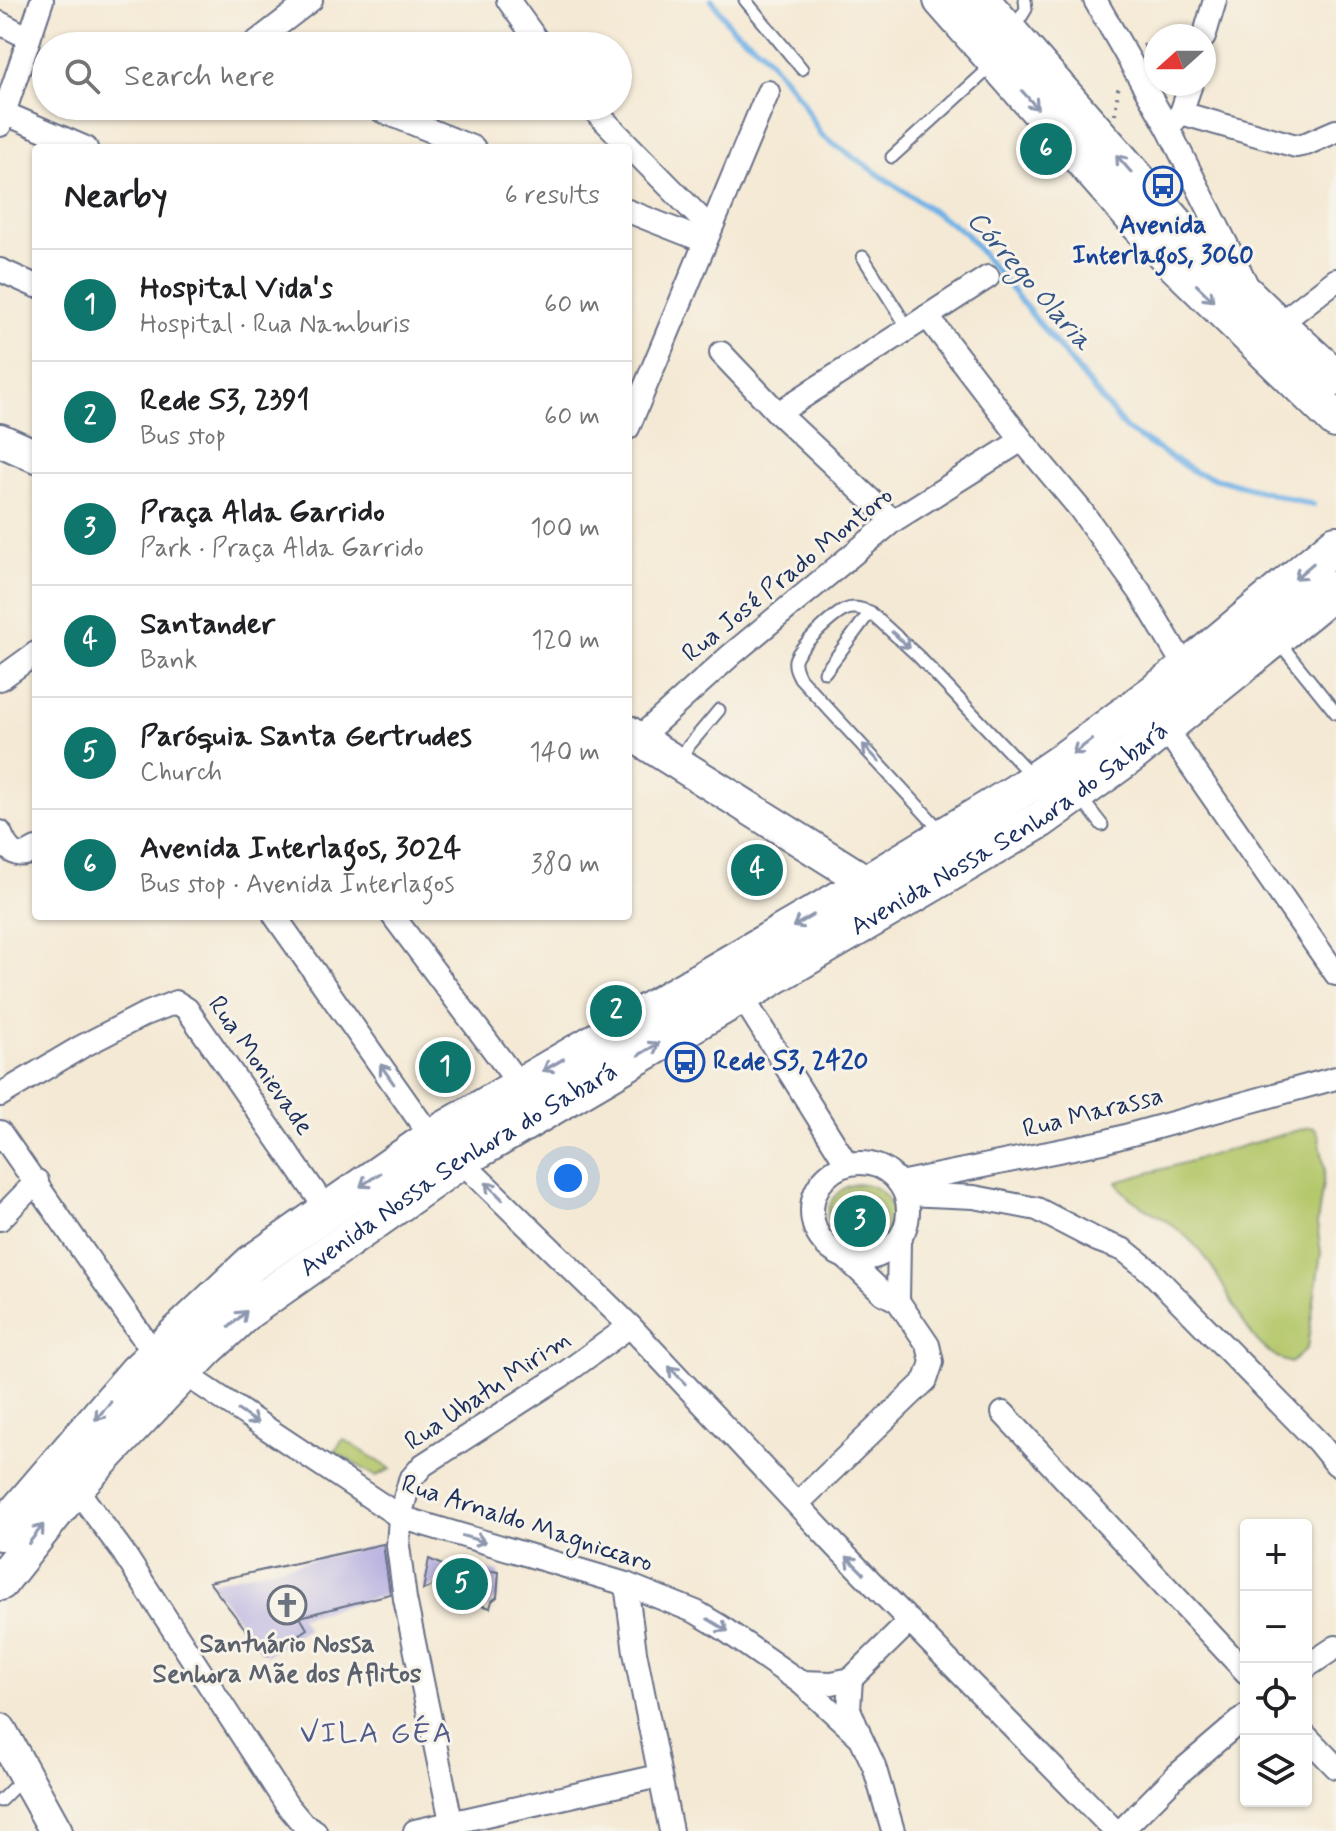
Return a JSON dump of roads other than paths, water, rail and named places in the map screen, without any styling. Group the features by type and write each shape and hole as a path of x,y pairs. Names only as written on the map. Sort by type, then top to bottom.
{"main road":[{"path":"942,0 1003,48 1110,148 1190,240 1336,378"},
{"path":"981,0 1003,48 1168,257 1336,420"},
{"name":"Avenida Nossa Senhora do Sabará","path":"0,1582 169,1363 251,1264 434,1136 870,882 1035,780 1186,669 1336,544"},
{"name":"Avenida Nossa Senhora do Sabará","path":"0,1532 58,1463 169,1363 461,1160 1079,795 1336,589"}],"street":[{"path":"42,0 2,119 74,144"},
{"path":"269,32 311,0"},
{"path":"508,0 531,32"},
{"path":"1095,0 1123,51 1174,120 1267,315 1336,280"},
{"path":"1208,24 1215,0"},
{"path":"0,23 29,38"},
{"path":"632,408 637,382 707,234 768,92"},
{"path":"1174,120 1185,96"},
{"path":"404,120 464,144"},
{"path":"603,120 625,144"},
{"path":"1174,120 1296,146 1336,131"},
{"path":"632,152 707,234"},
{"path":"632,212 707,234"},
{"path":"0,270 32,284"},
{"path":"778,413 988,277"},
{"path":"917,322 1080,509 1140,592 1186,669"},
{"path":"721,353 778,413 893,521"},
{"path":"0,440 32,454"},
{"name":"Rua José Prado Montoro","path":"634,735 893,521 1022,440"},
{"path":"0,679 32,656"},
{"path":"1165,728 1336,974"},
{"path":"634,735 870,882 897,905"},
{"path":"0,832 12,853 24,855 32,851"},
{"path":"278,920 419,1120 630,1326 837,1547 1115,1831"},
{"path":"396,920 519,1084"},
{"path":"741,995 847,1164"},
{"name":"Rua Monievade","path":"0,1095 81,1047 176,1002 187,1009 327,1210"},
{"name":"Rua Marassa","path":"903,1189 1103,1142 1336,1078"},
{"name":"Rua Marassa","path":"1299,1090 1326,1092 1336,1097"},
{"name":"Rua Arnaldo Magniccaro","path":"0,1132 169,1363 400,1517 626,1584 696,1612 764,1654 800,1682 861,1738 874,1766 893,1831"},
{"path":"798,1503 926,1380 932,1362 928,1345 898,1301 883,1293 818,1236 812,1220 812,1204 817,1189 826,1176 847,1164 879,1166 903,1189 908,1218 899,1240 898,1301"},
{"path":"0,1219 37,1181"},
{"path":"903,1189 974,1197 1037,1209 1097,1240 1124,1250 1160,1281 1336,1464"},
{"path":"847,1259 870,1259 881,1255 899,1240"},
{"name":"Rua Ubatu Mirim","path":"452,1826 405,1599 398,1546 400,1517 410,1480 423,1465 561,1376 630,1326"},
{"path":"1003,1413 1240,1666"},
{"path":"75,1487 123,1552 287,1805 303,1824 315,1831"},
{"path":"626,1584 628,1617 671,1831"},
{"path":"800,1682 832,1683 851,1679 910,1621"},
{"path":"1312,1663 1336,1647"},
{"path":"851,1679 849,1709 861,1738"},
{"path":"1121,1831 1178,1774 1240,1721"},
{"path":"0,1730 56,1831"},
{"path":"1312,1742 1336,1767"},
{"path":"415,1831 452,1826 659,1776"}],"lane":[{"path":"745,0 802,69"},
{"path":"892,157 1003,48 1026,9 1025,0"},
{"path":"863,257 917,322"},
{"path":"946,836 796,671 794,663 798,654 836,616 853,608 870,612 918,656 1035,780"},
{"path":"825,672 870,612"},
{"path":"1275,638 1336,713"},
{"path":"676,762 719,710"},
{"path":"1079,795 1102,825"},
{"path":"0,1801 26,1776"}],"waterway":[{"name":"Córrego Olaria","path":"712,0 731,27 761,50 800,98 821,135 965,233 1126,429 1196,473 1313,505"}],"place":[{"name":"Avenida Interlagos, 3024","path":"1046,149"},
{"name":"Avenida Interlagos, 3060","path":"1163,186"},
{"name":"Santander","path":"757,870"},
{"name":"Rede S3, 2391","path":"616,1011"},
{"name":"Rede S3, 2420","path":"685,1062"},
{"name":"Hospital Vida's","path":"445,1067"},
{"name":"Praça Alda Garrido","path":"860,1221"},
{"name":"Paróquia Santa Gertrudes","path":"462,1584"},
{"name":"Santuário Nossa Senhora Mãe dos Aflitos","path":"287,1605"}],"district":[{"name":"VILA GÉA","path":"377,1733"}]}
